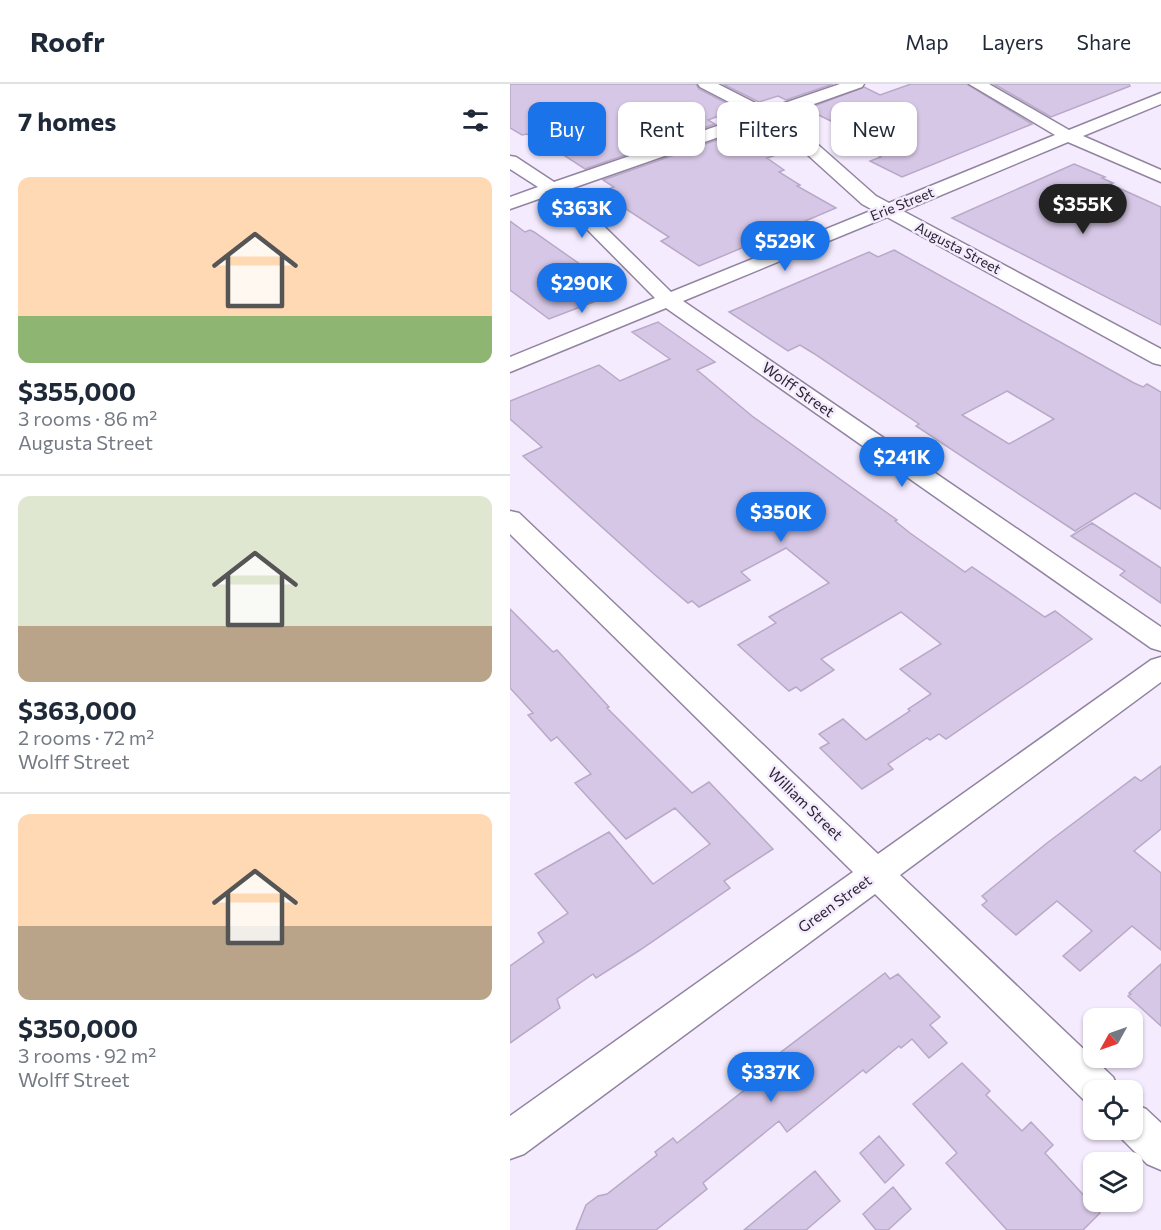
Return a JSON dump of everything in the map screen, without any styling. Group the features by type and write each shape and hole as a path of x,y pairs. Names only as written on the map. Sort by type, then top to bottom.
{"street":[{"name":"Augusta Street","path":"706,84 741,102"},
{"path":"804,102 856,84"},
{"path":"977,84 1068,136 1161,177"},
{"name":"Erie Street","path":"510,364 1161,98"},
{"path":"510,203 717,132"},
{"name":"Augusta Street","path":"819,155 869,200 1161,358"},
{"name":"Wolff Street","path":"510,161 567,198 668,300 1161,641"},
{"name":"William Street","path":"510,519 1090,1080"},
{"name":"Green Street","path":"510,1140 1161,667"},
{"path":"1143,1133 1161,1150"}],"building":[{"path":"510,84 696,84 699,89 724,102 717,102 717,117 708,120 715,124 705,127 705,102 618,102 618,156 623,156 585,169 565,156 606,156 606,102 528,102 528,134 522,135 510,128"},
{"path":"723,84 833,84 786,100 778,96 759,102"},
{"path":"911,84 967,84 1032,124 902,177 870,161 881,157 879,156 917,156 917,102 831,102 831,121 819,115 819,104 864,87 880,95"},
{"path":"994,84 1129,84 1130,86 1051,117"},
{"path":"717,140 717,156 773,156 767,158 784,170 779,172 800,185 797,186 836,208 699,266 661,241 669,237 600,192 614,187 603,180 671,156 705,156 705,144"},
{"path":"1074,164 1105,177 1102,178 1113,183 1110,184 1161,207 1161,325 952,218"},
{"path":"510,221 525,232 530,230 534,232 584,267 575,272 609,296 549,319 510,290"},
{"path":"894,250 1134,383 1143,387 1147,384 1161,392 1161,509 1135,493 1075,531 916,426 919,424 813,353 800,345 788,351 729,312 869,252 878,257","holes":["1007,391 1054,419 1009,444 962,415"]},
{"path":"658,322 715,362 697,370 752,416 897,520 895,521 910,533 965,572 972,567 1045,617 1055,611 1092,639 946,739 939,734 930,740 927,738 888,764 893,769 862,789 820,748 829,743 819,734 843,719 866,740 910,711 908,709 931,694 900,669 941,644 901,612 821,659 834,670 801,691 796,687 789,691 738,645 776,623 769,617 829,583 786,548 741,572 750,580 699,607 692,601 688,603 523,456 542,447 510,419 510,401 599,365 620,381 670,359 632,332"},
{"path":"1092,523 1161,568 1161,603 1120,575 1125,571 1071,536"},
{"path":"510,609 553,652 557,650 609,707 607,708 692,793 709,782 773,849 724,881 730,888 640,950 596,978 593,974 557,999 560,1008 510,1043 510,966 544,942 538,933 568,913 535,874 609,832 653,884 710,844 675,808 626,839 575,783 591,774 557,737 551,741 528,715 533,713 510,688"},
{"path":"1161,766 1161,829 1134,851 1161,873 1161,950 1132,926 1080,971 1063,956 1092,931 1057,901 1016,935 982,905 987,901 982,896 1047,843 1135,777 1141,781"},
{"path":"1161,964 1161,1026 1128,996 1131,994 1129,993"},
{"path":"885,973 890,979 898,974 940,1017 930,1025 947,1043 929,1058 912,1039 901,1048 899,1046 866,1073 863,1070 787,1132 779,1121 703,1183 707,1189 656,1230 576,1230 586,1205 598,1196 607,1194 657,1155 655,1152 673,1138 677,1143 765,1074 760,1068"},
{"path":"962,1063 990,1091 986,1095 1022,1131 1031,1122 1053,1145 1045,1153 1083,1194 1083,1212 1100,1213 1083,1230 1007,1230 946,1163 957,1153 913,1104"},
{"path":"879,1136 904,1165 885,1183 860,1153"},
{"path":"815,1171 840,1201 806,1230 744,1230"},
{"path":"893,1187 911,1209 888,1230 876,1230 863,1214"}]}
